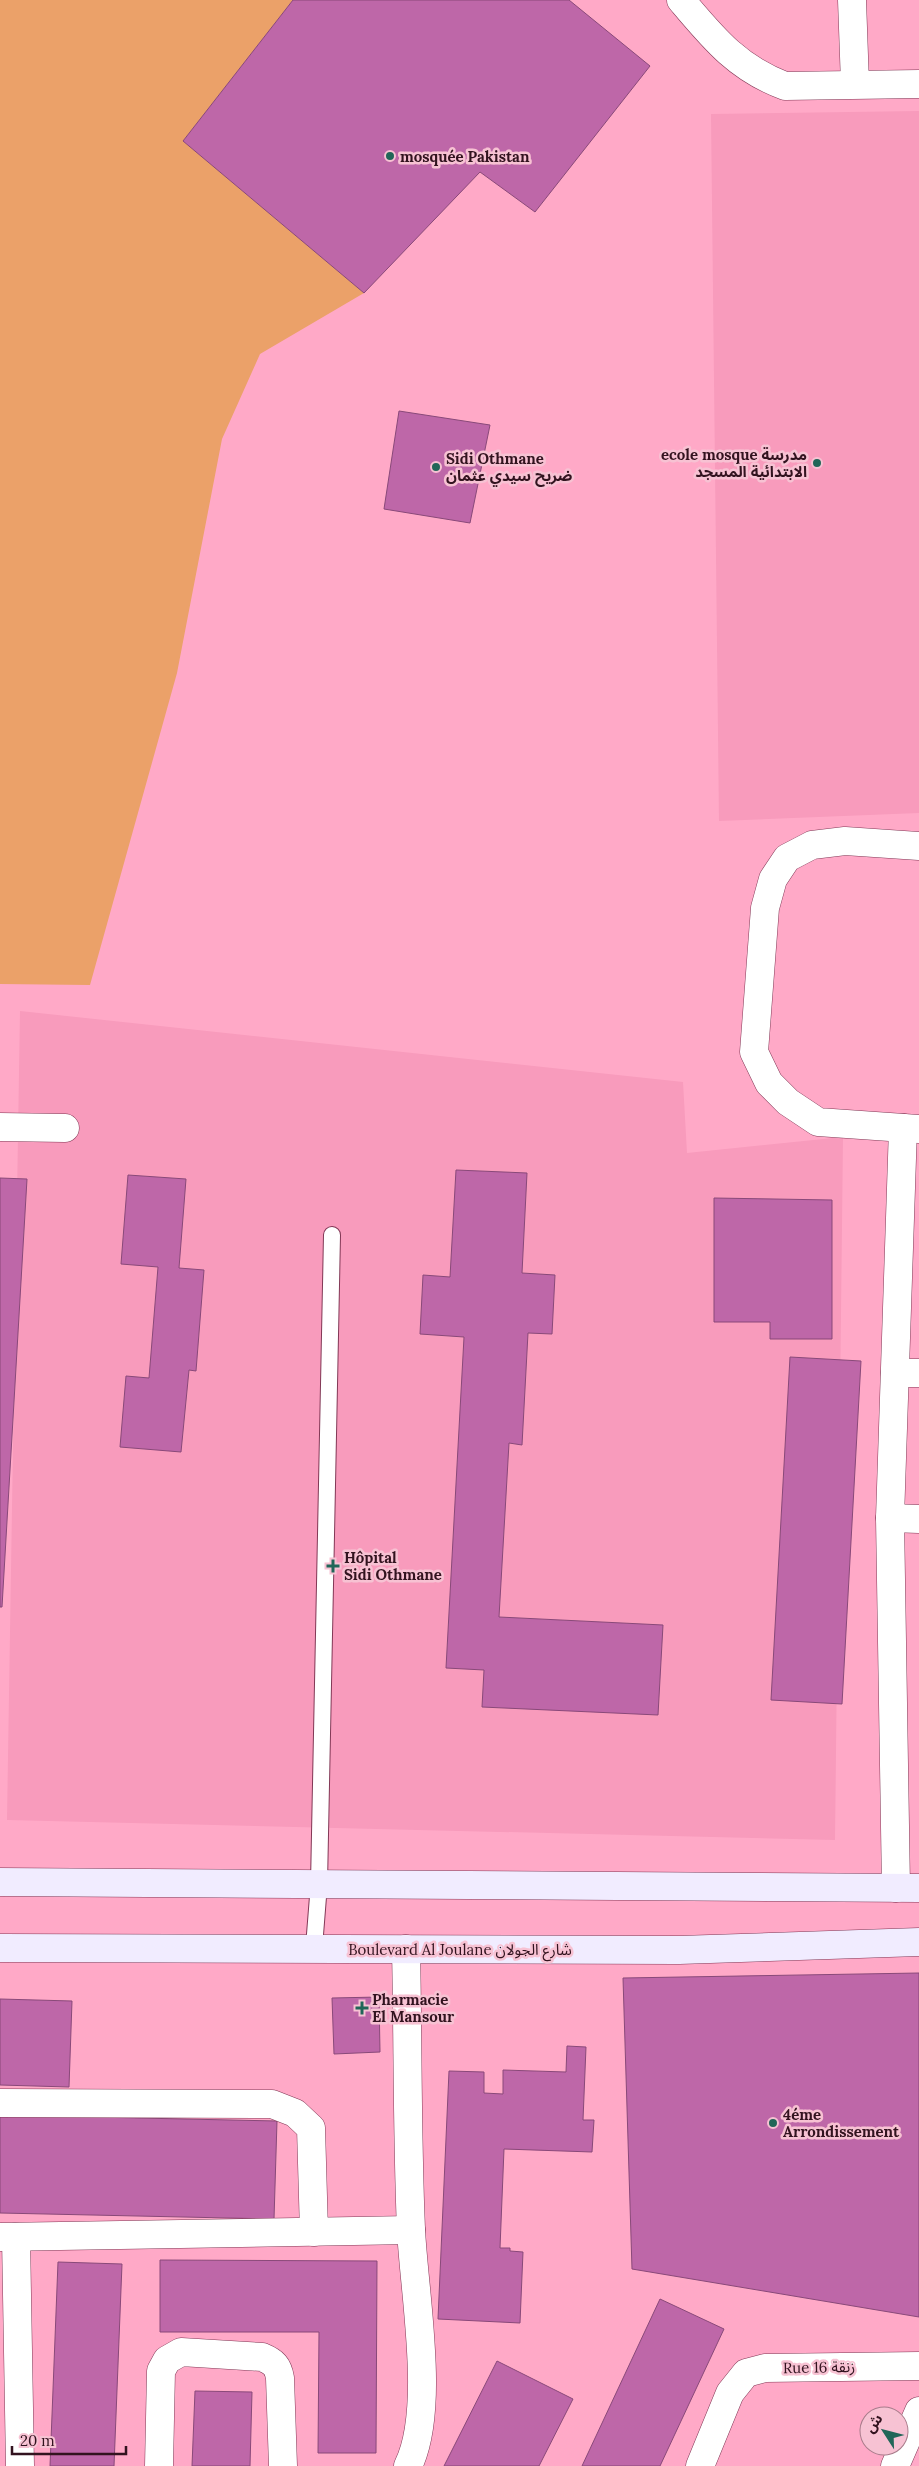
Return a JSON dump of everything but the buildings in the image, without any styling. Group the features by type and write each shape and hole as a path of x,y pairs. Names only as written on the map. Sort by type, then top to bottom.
{"main road":[{"path":"0,1882 908,1888"},
{"name":"Boulevard Al Joulane شارع الجولان","path":"0,1948 314,1947 679,1950 919,1942"}],"street":[{"path":"681,0 719,45 747,67 768,80 786,86 919,84"},
{"path":"852,0 855,84"},
{"path":"908,1888 890,1518 907,1373 911,1128 818,1122 788,1102 769,1084 754,1052 765,908 773,879 787,858 812,845 845,842 919,846"},
{"path":"0,1127 65,1128"},
{"path":"890,1518 919,1519"},
{"path":"406,1949 411,2230 420,2354 421,2403 414,2454 408,2466"},
{"path":"0,2103 272,2104 295,2112 311,2128 314,2232"},
{"path":"20,2466 8,2237 411,2230"},
{"path":"159,2466 161,2371 168,2360 181,2352 262,2357 272,2361 278,2368 280,2378 283,2466"},
{"name":"Rue 16 زنقة","path":"700,2466 730,2393 746,2374 765,2368 919,2366"},
{"path":"904,2462 919,2411"}],"lane":[{"path":"314,1947 319,1884 332,1235"}],"shaded area":[{"path":"0,0 293,0 183,141 364,293 260,354 222,439 177,673 90,985 0,984"},
{"name":"ecole mosque مدرسة الابتدائية المسجد","path":"919,111 919,813 719,821 711,114"},
{"path":"20,1011 683,1082 687,1153 843,1137 835,1840 7,1820"}],"place":[{"name":"mosquée Pakistan","path":"390,156"},
{"name":"ecole mosque مدرسة الابتدائية المسجد","path":"817,463"},
{"name":"Sidi Othmane ضريح سيدي عثمان","path":"436,467"},
{"name":"Hôpital Sidi Othmane","path":"333,1566"},
{"name":"Pharmacie El Mansour","path":"362,2008"},
{"name":"4éme Arrondissement","path":"773,2123"}]}
